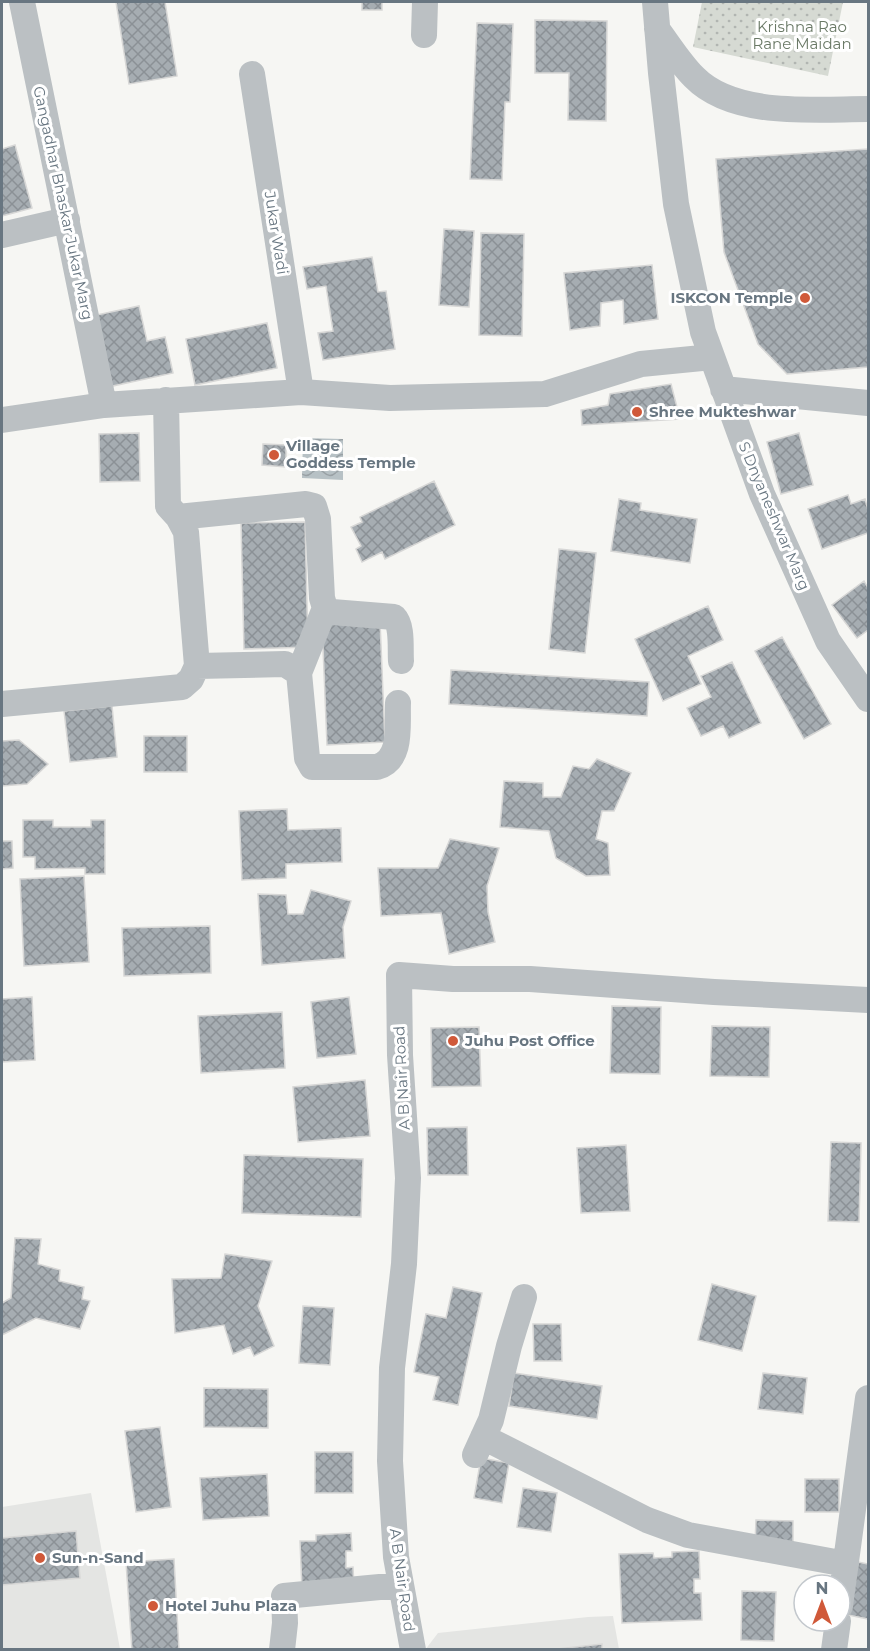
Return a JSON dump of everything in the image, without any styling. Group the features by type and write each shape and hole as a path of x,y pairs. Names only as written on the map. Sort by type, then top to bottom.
{"street":[{"name":"Gangadhar Bhaskar Jukar Marg","path":"22,2 104,405"},
{"path":"424,2 424,35"},
{"name":"S Dnyaneshwar Marg","path":"655,2 676,204 704,332 762,494 828,641 868,699"},
{"path":"657,29 694,78 713,92 744,103 776,109 868,109"},
{"name":"Jukar Wadi","path":"252,74 301,392"},
{"path":"2,235 67,220"},
{"path":"2,420 104,405 301,392 390,398 545,394 641,364 712,357"},
{"path":"723,388 868,403"},
{"path":"2,704 182,687 191,679 197,666 186,532 178,517 168,506 166,400"},
{"path":"178,517 306,504 314,506 318,519 322,598 326,608 332,612 394,617 398,621 401,661"},
{"path":"326,608 299,673 307,758 312,767 377,768 384,766 396,747 398,703"},
{"path":"197,666 285,664 299,673"},
{"name":"A B Nair Road","path":"413,1650 396,1557 390,1461 392,1368 404,1263 408,1178 400,1055 399,975 453,979 530,979 868,1000"},
{"path":"524,1298 509,1346 491,1420 479,1446 647,1520 688,1535 846,1564"},
{"path":"845,1573 868,1398"},
{"path":"282,1650 285,1596 401,1585"},
{"path":"834,1650 836,1633"}],"shaded area":[{"path":"91,1493 120,1649 2,1650 2,1507"},
{"path":"613,1616 619,1649 425,1650 438,1633"}],"green space":[{"name":"Krishna Rao Rane Maidan","path":"702,2 843,2 828,76 693,47"}],"water":[{"path":"303,438 343,439 343,480 302,478"}],"building":[{"path":"116,2 165,2 177,76 129,84"},
{"path":"362,2 382,2 382,10 362,10"},
{"path":"535,20 607,21 606,121 568,120 569,73 535,73"},
{"path":"477,23 513,24 510,102 505,102 502,180 470,179"},
{"path":"15,145 32,208 2,216 2,149"},
{"name":"ISKCON Temple","path":"868,149 868,367 787,374 758,344 724,252 716,159"},
{"path":"444,229 474,231 469,307 439,305"},
{"path":"481,233 524,234 522,336 479,335"},
{"path":"372,257 378,292 386,291 395,349 323,360 318,333 333,331 326,286 307,289 303,267"},
{"path":"652,265 658,319 624,324 623,300 601,303 600,326 570,330 564,273"},
{"path":"139,306 147,341 165,337 173,373 108,387 92,316"},
{"path":"267,323 277,368 195,385 186,339"},
{"path":"671,384 680,419 582,425 581,410 608,405 610,394"},
{"path":"139,433 140,481 100,482 99,434"},
{"path":"799,433 813,485 781,494 767,442"},
{"name":"Village Goddess Temple","path":"263,444 286,445 286,467 262,465"},
{"path":"434,481 455,525 385,559 382,552 362,562 356,549 361,546 351,527 362,522 360,517"},
{"path":"848,495 851,504 865,499 868,510 868,533 822,549 808,509"},
{"path":"619,499 641,503 640,510 697,519 690,563 611,551"},
{"path":"305,522 308,647 244,649 241,523"},
{"path":"559,549 596,553 585,653 549,649"},
{"path":"864,581 868,588 868,630 857,638 832,605"},
{"path":"708,606 723,640 688,656 701,684 663,701 635,639"},
{"path":"380,621 385,742 327,745 322,623"},
{"path":"782,637 831,724 804,739 755,651"},
{"path":"732,662 761,723 729,738 723,726 701,736 687,708 711,697 701,676"},
{"path":"451,670 649,682 647,716 449,704"},
{"path":"112,706 117,757 70,762 64,711"},
{"path":"144,736 187,736 187,772 144,772"},
{"path":"19,740 48,764 27,784 2,786 2,741"},
{"path":"597,759 631,773 614,811 602,811 596,839 608,843 610,875 586,876 556,858 549,831 500,827 504,781 543,783 543,797 561,797 573,766 589,769"},
{"path":"287,809 288,830 341,828 342,862 286,864 286,878 242,880 239,811"},
{"path":"23,820 53,820 53,827 91,827 91,820 105,820 105,874 85,874 85,868 35,869 35,857 23,857"},
{"path":"450,839 499,848 487,886 488,912 495,942 449,954 441,913 381,916 378,868 438,868"},
{"path":"2,841 12,841 13,868 2,869"},
{"path":"84,876 89,962 24,966 20,879"},
{"path":"311,890 351,901 343,927 345,958 262,965 258,894 286,895 288,914 303,914"},
{"path":"210,926 211,973 124,976 122,928"},
{"path":"32,997 35,1060 2,1062 2,999"},
{"path":"349,997 356,1054 317,1058 311,1002"},
{"path":"612,1006 661,1007 660,1074 610,1073"},
{"path":"282,1012 285,1068 201,1073 198,1016"},
{"path":"712,1026 770,1027 769,1077 710,1076"},
{"path":"479,1027 481,1086 432,1087 431,1028"},
{"path":"365,1080 370,1136 298,1142 293,1087"},
{"path":"467,1127 468,1175 428,1175 427,1128"},
{"path":"831,1142 861,1143 859,1222 828,1221"},
{"path":"626,1145 630,1211 581,1213 577,1148"},
{"path":"244,1155 363,1159 361,1217 242,1213"},
{"path":"15,1238 41,1239 38,1264 60,1270 59,1281 84,1287 82,1299 90,1301 80,1329 36,1318 2,1335 2,1303 11,1298"},
{"path":"225,1254 272,1261 258,1306 274,1346 254,1356 250,1347 233,1354 224,1325 175,1333 172,1279 221,1278"},
{"path":"712,1284 756,1296 742,1351 698,1340"},
{"path":"453,1287 482,1293 458,1405 433,1400 439,1377 414,1372 426,1314 446,1318"},
{"path":"303,1306 334,1308 330,1365 299,1363"},
{"path":"533,1324 561,1324 562,1361 534,1361"},
{"path":"514,1373 602,1386 597,1419 509,1406"},
{"path":"763,1373 807,1378 803,1414 758,1409"},
{"path":"204,1388 268,1389 268,1428 204,1427"},
{"path":"160,1427 171,1507 136,1512 125,1431"},
{"path":"315,1452 353,1452 353,1493 315,1493"},
{"path":"481,1458 509,1463 502,1503 474,1498"},
{"path":"267,1474 269,1516 203,1520 200,1478"},
{"path":"805,1479 839,1479 839,1512 805,1512"},
{"path":"523,1488 557,1493 551,1532 517,1527"},
{"path":"756,1520 793,1521 793,1545 755,1544"},
{"name":"Sun-n-Sand","path":"76,1531 80,1578 2,1585 2,1538"},
{"path":"351,1533 352,1551 346,1551 346,1568 353,1567 354,1588 302,1590 300,1541 316,1541 316,1535"},
{"path":"699,1551 700,1579 694,1579 694,1593 701,1593 702,1620 622,1623 619,1554 653,1553 654,1558 672,1557 672,1552"},
{"name":"Hotel Juhu Plaza","path":"174,1559 179,1650 132,1650 126,1562"},
{"path":"858,1562 868,1564 868,1619 852,1616 852,1594"},
{"path":"742,1591 776,1592 774,1641 741,1640"},
{"path":"602,1644 602,1650 548,1650"}],"place":[{"name":"ISKCON Temple","path":"805,298"},
{"name":"Shree Mukteshwar","path":"637,412"},
{"name":"Village Goddess Temple","path":"274,455"},
{"name":"Juhu Post Office","path":"453,1041"},
{"name":"Sun-n-Sand","path":"40,1558"},
{"name":"Hotel Juhu Plaza","path":"153,1606"}]}
